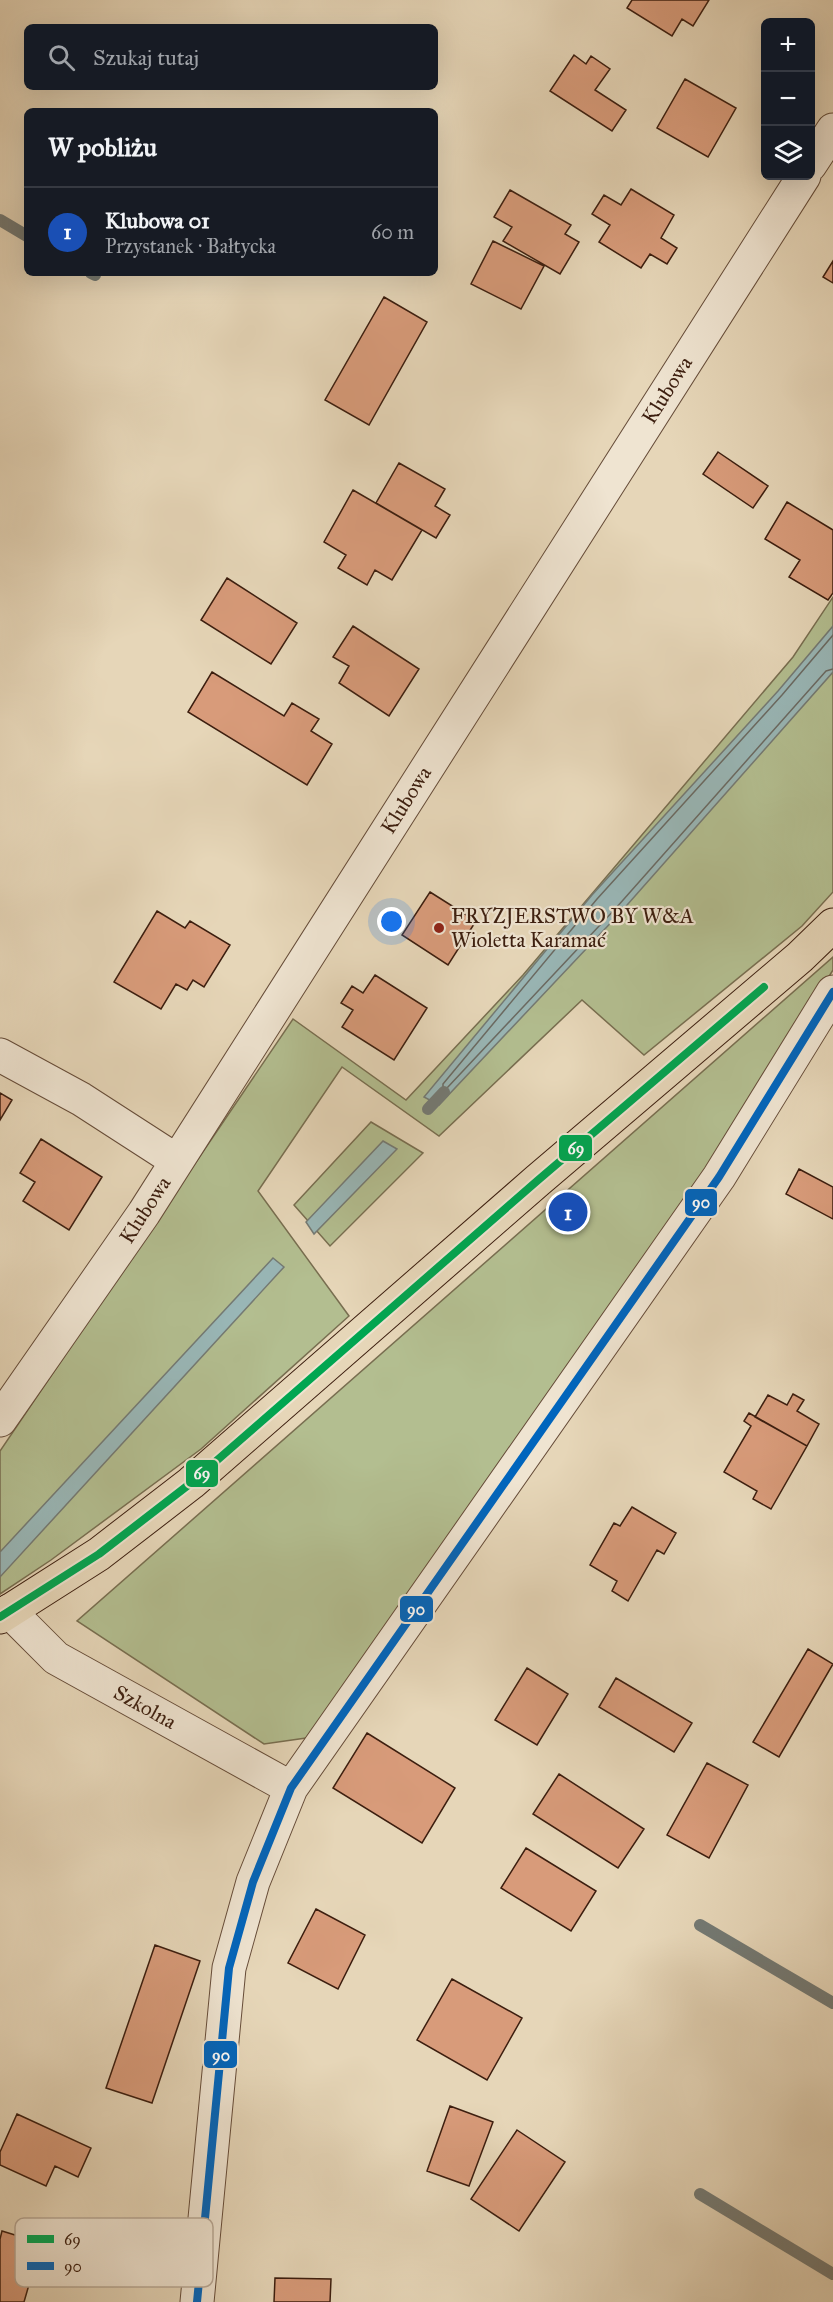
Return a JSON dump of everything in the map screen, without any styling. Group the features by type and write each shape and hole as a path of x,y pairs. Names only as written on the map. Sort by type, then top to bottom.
{"main road":[{"path":"5,1614 99,1554 191,1483 537,1181 800,957 833,925"}],"street":[{"path":"815,157 833,130"},
{"name":"Klubowa","path":"0,1420 144,1213 801,180"},
{"path":"205,2218 229,1968 253,1882 291,1788 719,1177 833,992"},
{"path":"0,1055 81,1099 177,1161"},
{"name":"Szkolna","path":"5,1614 56,1658 291,1788"},
{"path":"197,2302 198,2287"}],"green space":[{"path":"833,597 833,892 802,926 644,1055 582,1000 439,1136 342,1067 258,1191 349,1316 201,1449 51,1560 0,1594 0,1451 293,1019 406,1100 523,975 793,657"},
{"path":"833,957 833,970 713,1161 313,1737 264,1744 77,1621"},
{"path":"371,1122 423,1153 330,1246 294,1205"}],"water":[{"path":"833,626 833,672 620,913 439,1105 424,1097 592,895 778,691"},
{"path":"383,1141 397,1149 314,1234 306,1222"},
{"path":"273,1258 284,1267 0,1577 0,1552"}],"building":[{"path":"632,0 709,0 693,26 682,19 672,36 627,8"},
{"path":"574,55 586,64 591,56 610,69 595,90 626,110 612,131 550,91"},
{"path":"685,79 736,108 708,157 657,128"},
{"path":"631,189 674,215 661,238 677,248 667,264 650,254 641,268 599,242 610,225 592,214 604,195 621,205"},
{"path":"510,190 571,225 565,234 579,242 560,274 503,241 512,227 494,217"},
{"path":"493,241 544,266 521,309 471,284"},
{"path":"833,261 833,283 823,277"},
{"path":"384,297 427,322 369,425 325,400"},
{"path":"718,452 768,486 753,508 703,474"},
{"path":"399,463 445,489 435,506 450,515 436,538 376,503"},
{"path":"353,490 422,530 392,580 375,570 367,585 338,568 346,555 324,542"},
{"path":"787,502 833,530 833,593 828,600 789,577 800,560 765,539"},
{"path":"227,578 297,623 271,664 201,620"},
{"path":"353,626 419,669 389,716 339,683 349,666 333,657"},
{"path":"212,672 284,716 292,703 319,719 311,731 332,744 307,785 188,712"},
{"name":"FRYZJERSTWO BY W&A Wioletta Karamać","path":"430,892 476,921 448,965 402,935"},
{"path":"157,911 185,928 190,921 230,945 204,987 193,980 187,990 176,984 161,1009 114,982"},
{"path":"375,975 427,1008 394,1060 342,1027 353,1010 341,1003 352,986 363,993"},
{"path":"0,1093 12,1100 0,1120"},
{"path":"41,1139 102,1177 69,1230 23,1201 35,1182 20,1173"},
{"path":"799,1169 833,1187 833,1219 786,1194"},
{"path":"793,1394 804,1400 797,1411 819,1424 807,1446 755,1417 768,1395 787,1405"},
{"path":"749,1413 807,1446 771,1509 753,1499 757,1491 724,1472 751,1426 744,1421"},
{"path":"632,1507 676,1533 664,1554 657,1550 628,1601 612,1591 617,1581 590,1565 614,1523 620,1526"},
{"path":"808,1649 833,1664 779,1757 753,1742"},
{"path":"527,1668 568,1694 537,1745 495,1720"},
{"path":"616,1678 692,1723 674,1752 599,1707"},
{"path":"367,1733 455,1788 422,1843 333,1788"},
{"path":"707,1763 748,1785 709,1858 667,1835"},
{"path":"559,1774 644,1829 618,1868 533,1814"},
{"path":"526,1848 596,1891 571,1931 501,1888"},
{"path":"316,1909 365,1935 338,1989 288,1963"},
{"path":"155,1945 200,1961 152,2103 106,2088"},
{"path":"452,1979 522,2018 487,2080 417,2040"},
{"path":"450,2106 493,2122 469,2186 427,2171"},
{"path":"17,2114 91,2148 78,2177 55,2166 46,2186 0,2165 0,2152"},
{"path":"517,2130 565,2162 519,2231 471,2199"},
{"path":"2,2231 15,2235 15,2287 28,2287 24,2302 0,2302"},
{"path":"275,2278 331,2279 330,2302 274,2302"}],"waterway":[{"path":"0,220 24,234"},
{"path":"428,1109 444,1092"},
{"path":"700,1925 833,2003"},
{"path":"700,2194 833,2274"}],"transit line":[{"name":"69","path":"0,1617 99,1554 191,1483 537,1181 764,987"},
{"name":"90","path":"205,2218 229,1968 253,1882 291,1788 719,1177 833,992"},
{"name":"90","path":"197,2302 198,2287"}],"place":[{"name":"FRYZJERSTWO BY W&A Wioletta Karamać","path":"439,928"},
{"name":"Klubowa 01","path":"568,1212"}]}
